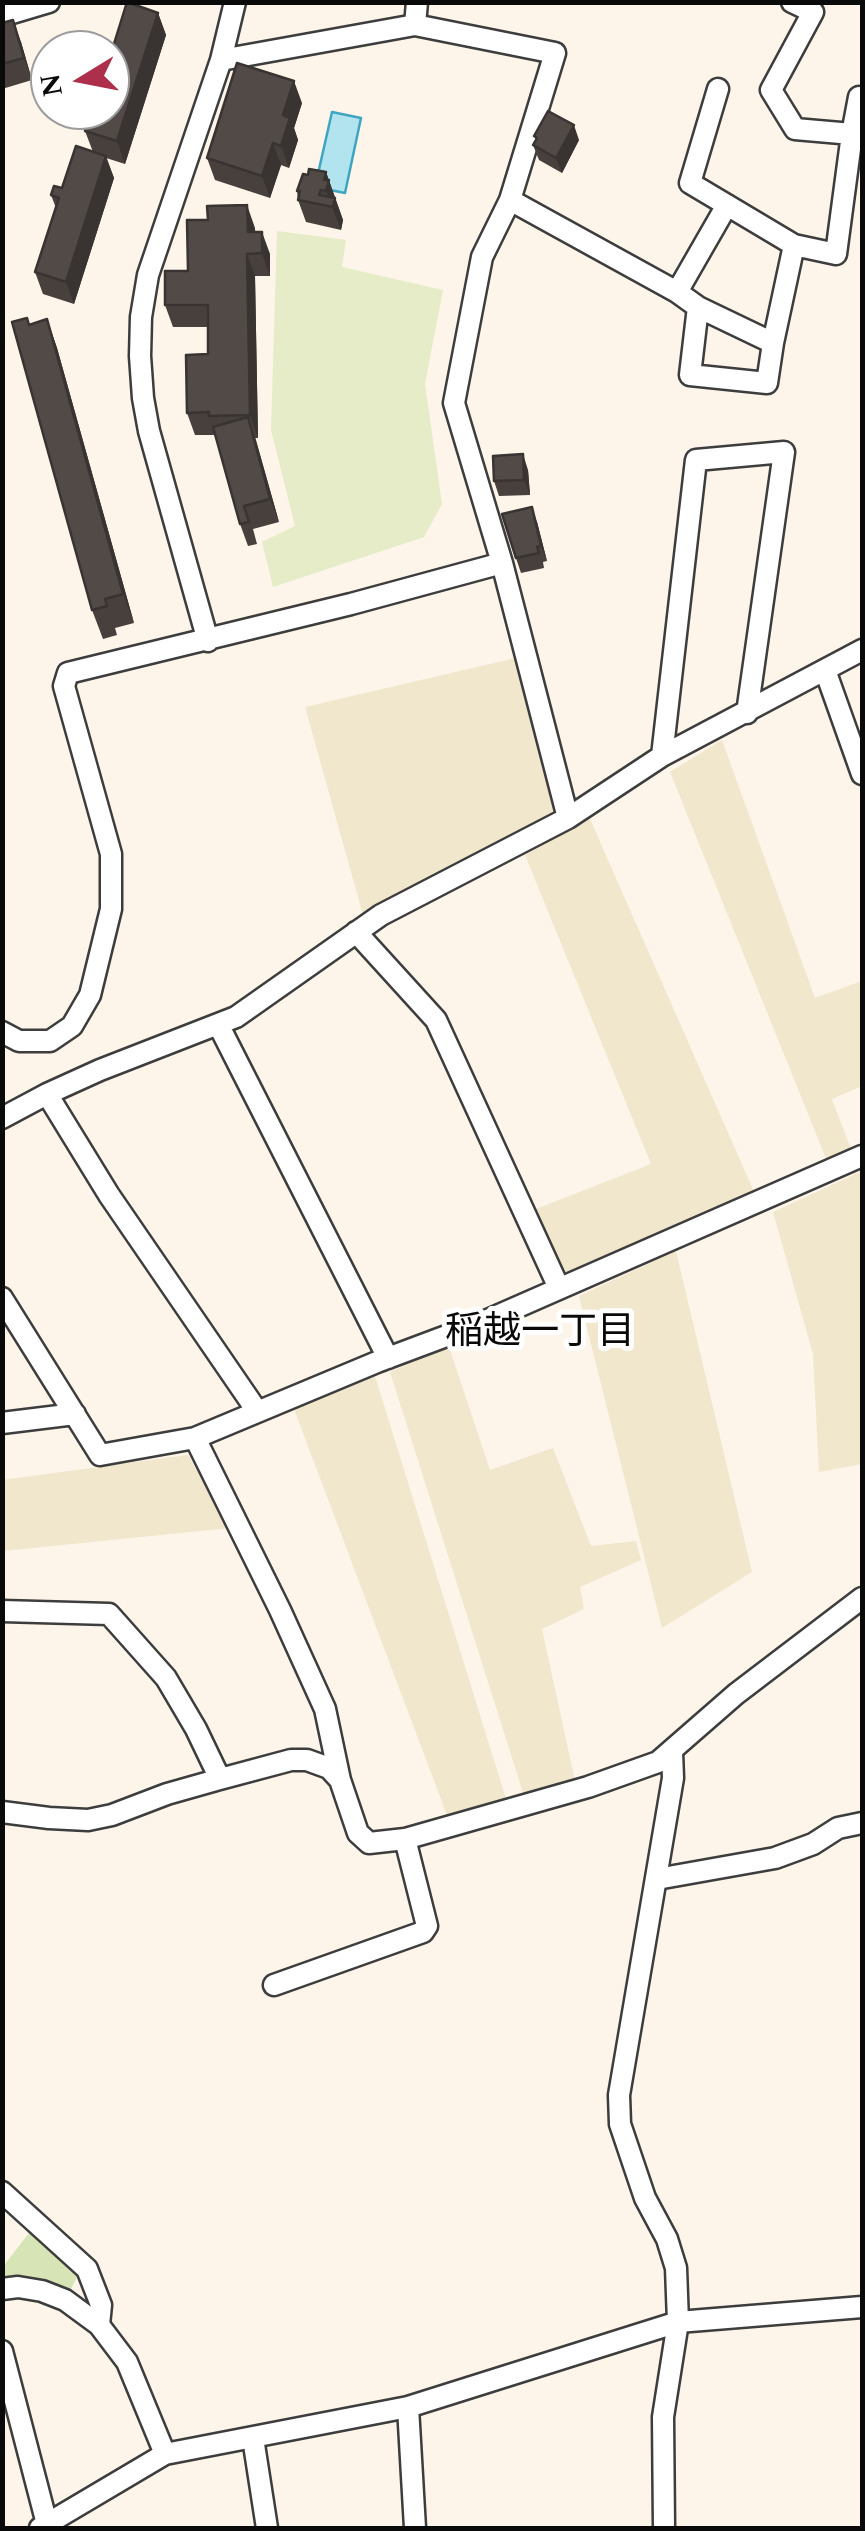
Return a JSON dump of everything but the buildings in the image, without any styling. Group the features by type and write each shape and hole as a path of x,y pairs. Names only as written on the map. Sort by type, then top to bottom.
{"street":[{"path":"2,16 48,2"},
{"path":"208,641 143,398 141,317 148,275 220,60 234,2"},
{"path":"415,25 417,2"},
{"path":"792,2 816,7 771,90 794,129 852,134"},
{"path":"220,60 415,25 556,53 510,200 482,257 454,403 502,563 568,818"},
{"path":"718,89 690,183 794,245 836,254 859,97"},
{"path":"510,200 678,292 698,307 773,342"},
{"path":"678,292 727,205"},
{"path":"698,307 690,375 767,383 794,245"},
{"path":"662,756 696,460 784,452 747,712"},
{"path":"2,1032 19,1041 50,1040 72,1026 90,995 111,909 111,854 64,686 68,673 208,641 502,563"},
{"path":"2,1118 100,1070 236,1017 381,915 568,818 662,756 862,650"},
{"path":"825,670 862,774"},
{"path":"356,932 436,1020 559,1288"},
{"path":"219,1026 388,1358"},
{"path":"46,1094 109,1194 258,1411"},
{"path":"2,1298 100,1456 194,1438 481,1323 862,1156"},
{"path":"2,1424 75,1414"},
{"path":"194,1438 325,1709 340,1780 358,1834 369,1842 406,1839 658,1762 736,1694 862,1598"},
{"path":"2,1611 109,1614 166,1678 220,1779"},
{"path":"664,2528 663,2417 678,2322 676,2268 645,2198 620,2124 620,2094 673,1778 672,1752"},
{"path":"2,1812 88,1820 112,1816 167,1794 291,1760 307,1760 329,1768 340,1780"},
{"path":"657,1878 775,1858 813,1844 838,1828 862,1823"},
{"path":"274,1985 423,1932 427,1926 406,1839"},
{"path":"2,2192 86,2269 101,2304 99,2326"},
{"path":"2,2289 42,2291 65,2300 99,2326 127,2362 165,2454"},
{"path":"2,2351 43,2526 165,2454 408,2406 678,2322 862,2307"},
{"path":"408,2406 415,2528"},
{"path":"253,2438 266,2528"}],"shaded area":[{"path":"520,657 560,814 363,915 305,707"},
{"path":"722,740 815,998 862,981 862,1086 832,1099 852,1152 827,1161 670,772"},
{"path":"590,819 755,1194 565,1275 536,1209 651,1164 525,855"},
{"path":"862,1171 862,1464 819,1472 813,1354 773,1212"},
{"path":"676,1251 752,1572 662,1628 579,1296"},
{"path":"449,1347 490,1470 553,1448 591,1546 636,1541 641,1560 580,1587 584,1609 542,1629 575,1781 524,1796 390,1372"},
{"path":"375,1376 507,1802 448,1818 294,1409"},
{"path":"188,1455 230,1528 3,1551 2,1480"}],"green space":[{"path":"277,231 346,240 342,267 443,290 425,384 442,504 424,537 273,587 262,542 295,526 271,430"},
{"path":"29,2233 81,2269 70,2291 47,2283 3,2281 2,2268"}],"water":[{"path":"332,112 361,118 345,193 315,187"}],"district":[{"name":"稲越一丁目","path":"540,1336"}]}
